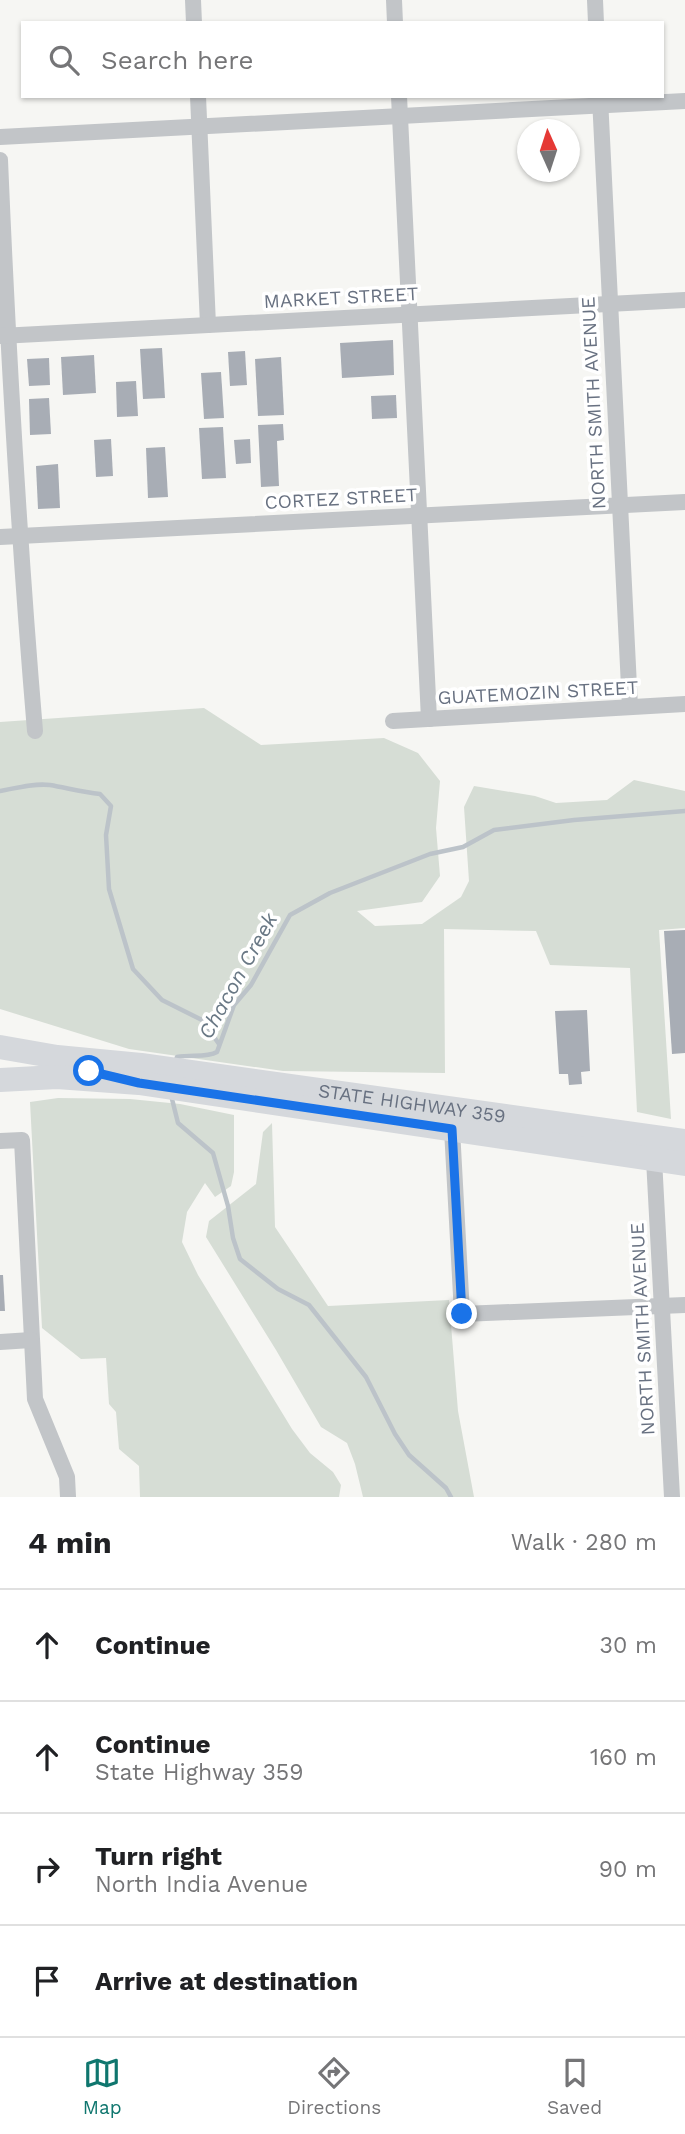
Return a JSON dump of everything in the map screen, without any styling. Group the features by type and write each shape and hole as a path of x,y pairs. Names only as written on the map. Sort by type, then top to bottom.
{"main road":[{"path":"0,1031 140,1074"},
{"path":"0,1047 79,1059 140,1074"},
{"path":"0,1070 62,1069 140,1074"},
{"path":"0,1080 140,1074"},
{"path":"0,1096 140,1074"},
{"name":"STATE HIGHWAY 359","path":"140,1074 283,1094 685,1141"},
{"name":"STATE HIGHWAY 359","path":"283,1094 452,1129 685,1164"}],"street":[{"path":"193,0 194,21"},
{"path":"394,0 395,21"},
{"path":"595,0 596,21"},
{"path":"198,98 208,325"},
{"path":"399,98 429,719"},
{"path":"0,137 400,116 601,101 685,102"},
{"name":"NORTH SMITH AVENUE","path":"601,101 630,707"},
{"path":"0,160 4,336 34,732"},
{"name":"MARKET STREET","path":"4,336 685,300"},
{"name":"CORTEZ STREET","path":"0,537 685,502"},
{"name":"GUATEMOZIN STREET","path":"393,721 685,704"},
{"path":"452,1129 462,1314 685,1305"},
{"path":"0,1141 22,1140 35,1399 67,1477 68,1497"},
{"name":"NORTH SMITH AVENUE","path":"654,1160 672,1497"},
{"path":"0,1342 31,1340"}],"shaded area":[{"path":"204,708 261,745 384,738 418,753 440,781 436,828 440,876 422,902 357,911 375,926 422,924 461,897 469,881 464,807 474,786 535,796 556,803 607,800 634,780 685,791 685,928 659,930 671,1119 637,1112 630,968 550,965 536,931 444,929 445,1073 283,1071 129,1049 0,1009 0,722"},
{"path":"58,1098 130,1099 180,1104 234,1115 234,1172 231,1186 215,1197 205,1183 187,1212 182,1242 198,1275 292,1429 310,1453 333,1472 341,1485 339,1497 140,1497 139,1466 119,1449 116,1412 109,1404 106,1358 81,1359 42,1328 30,1102"},
{"path":"272,1123 275,1227 328,1306 449,1300 458,1411 474,1497 363,1497 347,1443 321,1427 206,1237 209,1221 256,1184 263,1132"}],"building":[{"path":"393,340 394,375 342,378 340,343"},
{"path":"162,348 165,398 143,399 140,349"},
{"path":"245,351 247,385 230,386 228,352"},
{"path":"94,355 96,393 63,395 61,357"},
{"path":"281,357 284,415 258,416 255,359"},
{"path":"49,358 50,385 29,386 27,359"},
{"path":"221,372 224,418 204,419 201,373"},
{"path":"136,381 138,416 117,417 116,382"},
{"path":"396,395 397,418 372,419 371,396"},
{"path":"49,398 51,434 30,435 29,399"},
{"path":"283,424 284,440 277,441 279,486 261,487 258,425"},
{"path":"223,427 226,478 202,479 199,428"},
{"path":"111,439 113,476 96,477 94,440"},
{"path":"250,439 251,463 236,464 234,440"},
{"path":"165,447 168,497 148,498 146,448"},
{"path":"58,464 60,508 38,509 36,466"},
{"path":"685,930 685,1053 672,1054 664,931"},
{"path":"587,1010 590,1071 581,1072 582,1084 569,1085 568,1074 559,1074 555,1011"},
{"path":"0,1275 3,1275 5,1311 0,1311"}],"waterway":[{"path":"0,791 31,785 50,785 100,794 111,806 106,835 109,889 133,969 162,1000 202,1020 219,1044"},
{"name":"Chacon Creek","path":"175,1063 177,1057 217,1052 234,1005 251,985 290,915 330,893 430,854 463,847 494,830 685,811"},
{"name":"Chacon Creek","path":"171,1095 178,1123 213,1153 240,1259 278,1289 309,1305 366,1377 395,1434 409,1455 446,1488 451,1497"}],"route":[{"path":"89,1071 139,1083 452,1129 462,1314"}]}
